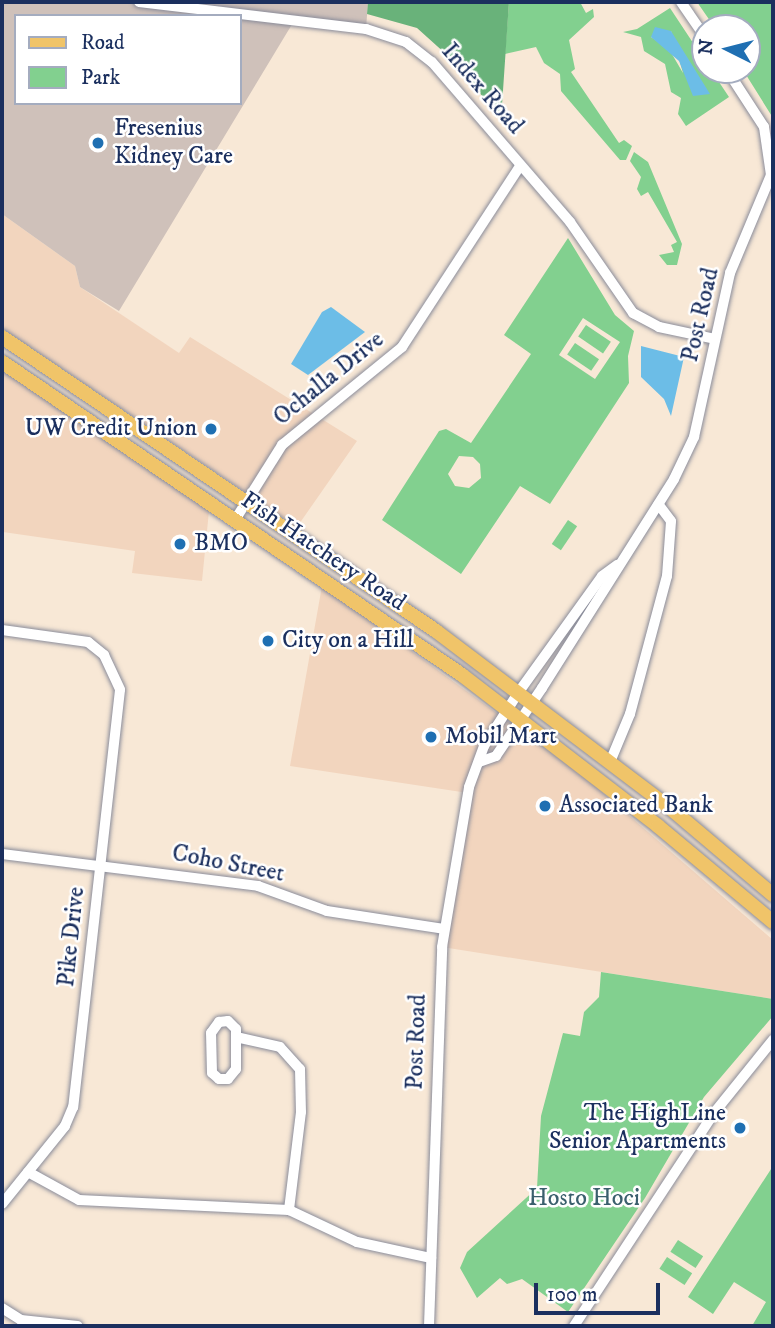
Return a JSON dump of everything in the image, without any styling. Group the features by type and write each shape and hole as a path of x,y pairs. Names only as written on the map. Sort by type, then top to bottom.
{"main road":[{"name":"Fish Hatchery Road","path":"2,337 373,587 610,762 773,895"},
{"name":"Fish Hatchery Road","path":"2,362 340,591 508,709 658,826 773,922"},
{"path":"26,378 53,383 60,376"},
{"path":"59,401 66,393 91,398"},
{"path":"340,591 373,587"},
{"path":"658,826 678,825 706,838"}],"street":[{"name":"Index Road","path":"139,2 233,14"},
{"path":"681,2 691,17"},
{"name":"Index Road","path":"242,15 389,34 432,62 587,244 633,313 659,327 715,339"},
{"name":"Post Road","path":"479,762 496,756 658,504 694,437 730,273 771,175 764,127 736,84"},
{"name":"Ochalla Drive","path":"235,520 271,459 295,432 402,347 520,166"},
{"path":"610,762 629,714 667,576 671,521 658,504"},
{"name":"Post Road","path":"429,1326 444,929 467,798 479,762 518,693 602,576 617,565"},
{"name":"Pike Drive","path":"2,630 65,636 88,642 104,655 120,690 74,1107 65,1125 2,1204"},
{"name":"Coho Street","path":"2,854 257,886 327,911 444,929"},
{"path":"228,1021 236,1037 233,1075 219,1079 211,1066 212,1029 228,1021"},
{"path":"236,1037 280,1047 300,1069 301,1112 289,1210"},
{"path":"574,1326 714,1113 773,1040"},
{"path":"28,1172 79,1200 289,1210 357,1242 431,1258"},
{"path":"2,1308 21,1320 78,1326"}],"shaded area":[{"path":"2,2 368,2 366,29 294,21 119,311 80,287 75,266 2,214"},
{"path":"2,214 75,266 80,287 179,353 190,337 357,441 297,527 2,328"},
{"path":"2,370 209,511 202,581 132,573 135,551 3,532 2,538"},
{"path":"322,586 582,775 773,940 773,999 442,947 468,793 290,766"}],"green space":[{"path":"368,2 509,2 501,120 457,64 417,28 367,14"},
{"path":"509,2 580,2 586,13 593,9 594,17 569,40 575,69 571,72 619,143 624,140 632,146 626,160 620,160 561,91 560,74 544,63 536,47 505,54"},
{"path":"697,2 773,2 773,118 752,84 761,84 761,14 705,14"},
{"path":"670,8 691,40 691,84 720,84 729,97 686,126 678,114 681,98 671,92 665,64 644,51 641,37 623,32 637,29","holes":["671,31 683,73 669,49 651,37"]},
{"path":"634,152 648,162 682,244 677,265 667,265 659,255 674,252 671,245 677,242 648,192 641,196 637,189 641,177 630,161"},
{"path":"568,238 615,315 634,331 628,356 629,383 550,504 520,486 461,574 382,520 439,431 446,429 471,443 531,354 504,335","holes":["583,318 620,342 595,379 559,355","459,456 473,457 480,464 481,478 469,488 455,486 448,474"]},
{"path":"586,325 611,342 603,353 578,337"},
{"path":"575,343 599,359 591,371 567,355"},
{"path":"568,520 577,526 561,550 552,544"},
{"name":"Hosto Hoci","path":"601,972 773,999 773,1016 704,1097 645,1198 568,1312 522,1279 507,1284 500,1278 477,1298 460,1268 467,1252 537,1188 541,1116 563,1033 580,1036 584,1012 599,997"},
{"path":"773,1166 773,1326 752,1326 766,1302 734,1282 713,1314 688,1297"},
{"path":"678,1240 703,1256 696,1268 670,1252"},
{"path":"667,1257 692,1273 685,1285 659,1269"}],"water":[{"path":"655,27 671,31 691,63 691,84 704,84 710,94 693,96 679,61 651,37"},
{"path":"331,307 365,332 308,375 291,364 322,312"},
{"path":"641,346 684,357 671,416 664,399 641,377"}],"place":[{"name":"Fresenius Kidney Care","path":"98,143"},
{"name":"UW Credit Union","path":"211,429"},
{"name":"BMO","path":"180,544"},
{"name":"City on a Hill","path":"268,641"},
{"name":"Mobil Mart","path":"431,737"},
{"name":"Associated Bank","path":"545,806"},
{"name":"The HighLine Senior Apartments","path":"740,1128"}]}
